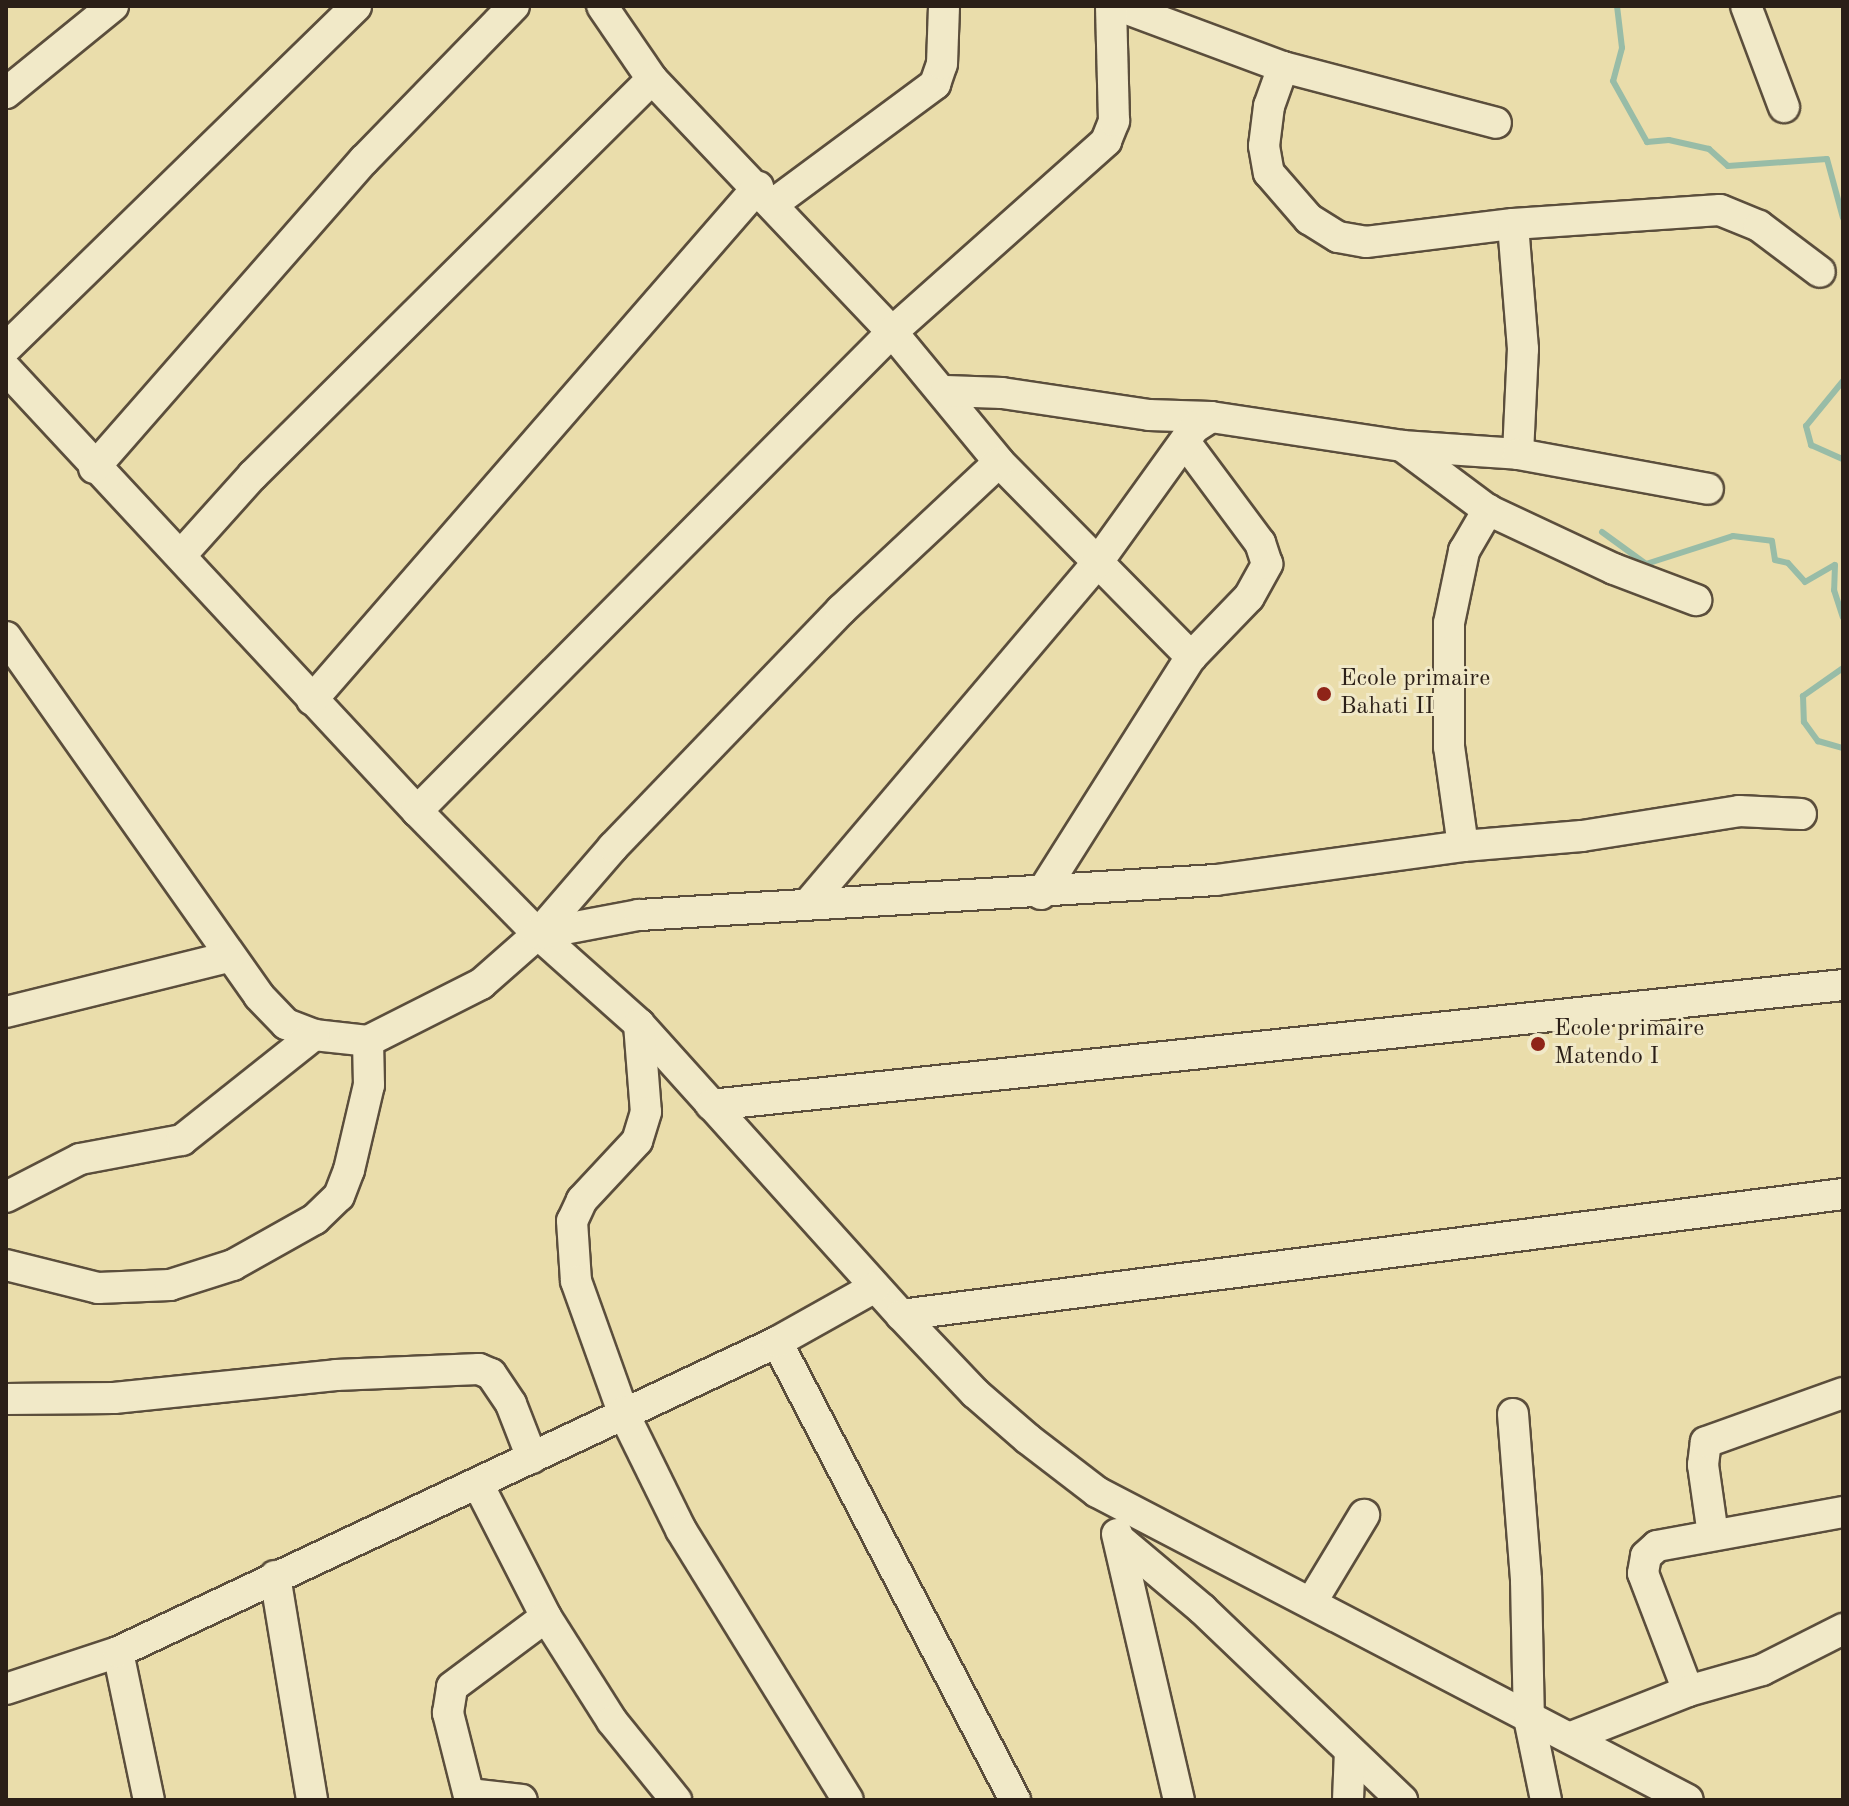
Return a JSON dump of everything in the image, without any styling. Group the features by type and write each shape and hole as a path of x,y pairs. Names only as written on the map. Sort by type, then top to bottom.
{"street":[{"path":"6,93 113,6"},
{"path":"6,348 356,6"},
{"path":"94,468 364,160 514,6"},
{"path":"602,6 652,79 946,391 999,462 1191,657"},
{"path":"312,700 765,196 935,84 942,64 944,6"},
{"path":"417,811 892,332 1106,141 1114,121 1111,6"},
{"path":"1119,6 1283,67 1496,123"},
{"path":"1746,6 1784,107"},
{"path":"1283,67 1269,106 1264,146 1269,173 1309,219 1338,237 1366,242 1513,224 1720,210 1759,226 1820,272"},
{"path":"182,554 253,475 652,79"},
{"path":"1513,224 1523,349 1518,454"},
{"path":"6,369 94,468 182,554 312,700 417,811 538,934 639,1024 875,1287 975,1393 1097,1492 1529,1718 1574,1736 1688,1800"},
{"path":"946,391 1002,393 1149,415 1211,417 1402,446 1518,454 1708,489"},
{"path":"808,904 1097,563 1185,442 1211,417"},
{"path":"1041,894 1191,657 1249,597 1267,564 1260,543 1185,442"},
{"path":"1402,446 1488,510 1614,569 1696,600"},
{"path":"6,637 103,768 229,957 286,1024 314,1035 368,1041 481,984 538,934 613,847 830,621 999,462"},
{"path":"1463,846 1449,747 1449,623 1464,551 1488,510"},
{"path":"538,934 639,915 1041,894 1216,880 1463,846 1582,836 1739,811 1801,814"},
{"path":"6,1012 229,957"},
{"path":"711,1105 1843,985"},
{"path":"639,1024 646,1112 637,1141 582,1200 572,1221 576,1281 623,1412 681,1530 848,1800"},
{"path":"6,1197 80,1159 182,1140 314,1035"},
{"path":"6,1265 98,1288 170,1285 233,1265 315,1219 339,1196 349,1170 369,1085 368,1041"},
{"path":"901,1315 1015,1296 1603,1229 1843,1194"},
{"path":"6,1689 118,1652 777,1342 875,1287"},
{"path":"777,1342 1015,1800"},
{"path":"6,1399 114,1398 336,1375 479,1369 491,1374 511,1404 532,1458"},
{"path":"1713,1535 1703,1465 1706,1442 1843,1393"},
{"path":"1513,1414 1526,1580 1529,1718 1546,1800"},
{"path":"478,1484 546,1617 612,1721 676,1800"},
{"path":"1097,1492 1119,1539 1179,1800"},
{"path":"1688,1691 1643,1573 1644,1564 1657,1546 1843,1512"},
{"path":"1311,1603 1364,1515"},
{"path":"1119,1539 1202,1609 1402,1800"},
{"path":"275,1576 312,1800"},
{"path":"522,1800 470,1797 448,1713 452,1687 546,1617"},
{"path":"1574,1736 1688,1691 1762,1670 1843,1629"},
{"path":"118,1652 149,1800"},
{"path":"1348,1800 1350,1751"}],"waterway":[{"path":"1617,6 1622,48 1613,81 1647,142 1669,140 1709,149 1728,166 1827,159 1843,218"},
{"path":"1843,381 1806,426 1811,445 1843,459"},
{"path":"1602,532 1646,564 1733,536 1772,541 1775,560 1788,563 1805,582 1835,565 1834,590 1843,618"},
{"path":"1843,668 1803,696 1804,722 1818,741 1843,748"}],"place":[{"name":"Ecole primaire Bahati II","path":"1324,694"},
{"name":"Ecole primaire Matendo I","path":"1538,1044"}]}
